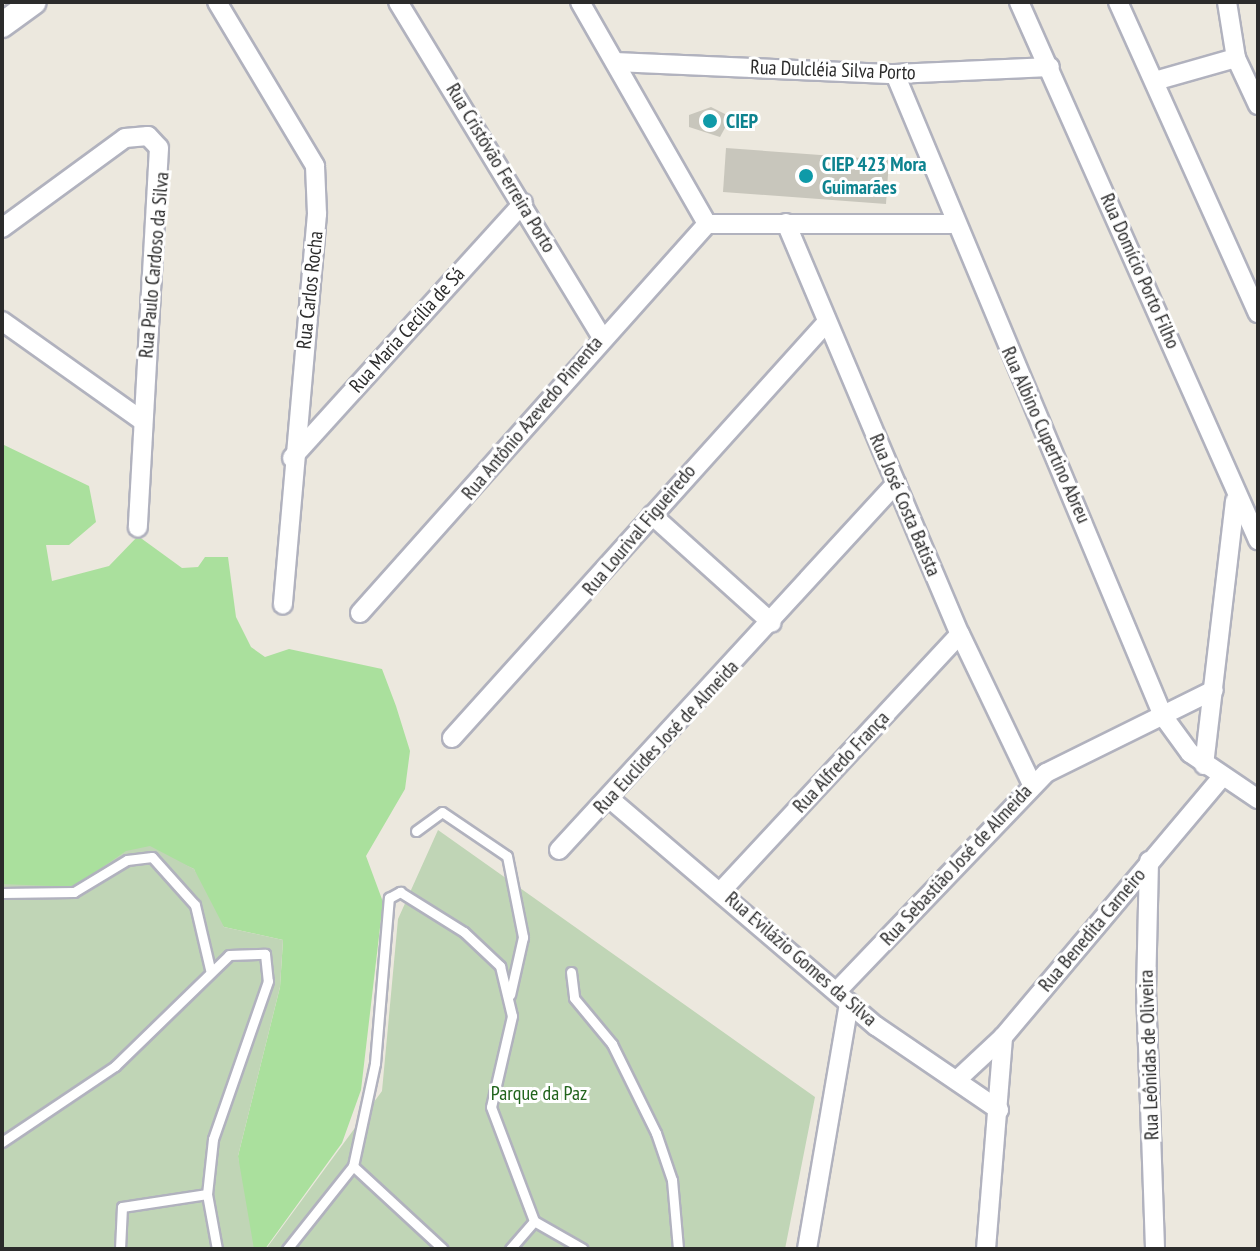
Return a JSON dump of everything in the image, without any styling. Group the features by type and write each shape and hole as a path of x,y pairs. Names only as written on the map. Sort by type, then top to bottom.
{"main road":[{"path":"2,25 34,2"}],"street":[{"name":"Rua Carlos Rocha","path":"217,2 315,166 317,214 292,458 283,605"},
{"name":"Rua Cristóvão Ferreira Porto","path":"398,2 523,203 601,336"},
{"path":"580,2 707,224 951,224"},
{"name":"Rua Domício Porto Filho","path":"1019,2 1212,431 1235,501 1258,540"},
{"path":"1118,2 1258,313"},
{"path":"1227,2 1258,105"},
{"name":"Rua Dulcléia Silva Porto","path":"615,62 895,74 1050,67"},
{"path":"1155,81 1246,69"},
{"name":"Rua Albino Cupertino Abreu","path":"895,74 951,224 1087,524 1163,716 1204,765 1258,799"},
{"name":"Rua Paulo Cardoso da Silva","path":"2,228 112,146 138,135 155,141 163,158 140,419 138,527"},
{"name":"Rua Maria Cecília de Sá","path":"292,458 523,203"},
{"name":"Rua José Costa Batista","path":"786,223 960,634 1032,784"},
{"name":"Rua Antônio Azevedo Pimenta","path":"360,613 601,336 707,224"},
{"path":"2,321 140,419"},
{"name":"Rua Lourival Figueiredo","path":"452,738 826,323"},
{"name":"Rua Euclides José de Almeida","path":"559,850 772,623 896,483"},
{"path":"1204,765 1235,501"},
{"path":"652,515 772,623"},
{"name":"Rua Alfredo França","path":"723,889 960,634"},
{"name":"Rua Sebastião José de Almeida","path":"843,997 1032,784 1214,690"},
{"name":"Rua Benedita Carneiro","path":"959,1078 1003,1037 1221,778"},
{"name":"Rua Evilázio Gomes da Silva","path":"610,799 723,889 843,997 959,1078 999,1110"},
{"name":"Rua Leônidas de Oliveira","path":"1149,861 1146,990 1155,1249"},
{"path":"807,1249 843,997"},
{"path":"986,1249 1003,1037"}],"lane":[{"path":"416,831 442,812 507,856 523,937 510,995 511,1029 491,1107 534,1221 583,1249"},
{"path":"2,893 74,892 127,860 152,857 195,905 210,969"},
{"path":"287,1249 353,1166 375,1063 393,893 425,904 494,956 510,995"},
{"path":"2,1142 105,1074 210,969 229,955 254,951 270,968 213,1139 207,1194 217,1249"},
{"path":"571,972 574,998 612,1044 656,1133 672,1180 678,1249"},
{"path":"353,1166 443,1249"},
{"path":"120,1249 122,1207 207,1194"},
{"path":"510,1249 534,1221"}],"green space":[{"path":"2,444 89,486 96,522 69,545 46,545 52,581 109,566 138,536 182,568 198,567 205,557 228,557 236,617 251,647 265,657 289,649 382,669 396,706 410,751 405,789 366,856 383,902 361,1090 342,1143 265,1249 245,1249 238,1156 280,987 283,940 224,927 211,916 194,869 178,862 74,887 2,886"},
{"name":"Parque da Paz","path":"438,830 815,1097 785,1249 266,1249 382,1091 398,919"},
{"path":"150,846 194,869 224,927 283,940 280,987 238,1156 254,1249 2,1249 2,884 74,887 126,851"}],"building":[{"name":"CIEP","path":"711,107 731,117 720,137 689,127 689,115"},
{"name":"CIEP 423 Mora Guimarães","path":"726,148 889,160 886,204 723,192"}],"place":[{"name":"CIEP","path":"710,121"},
{"name":"CIEP 423 Mora Guimarães","path":"806,176"}]}
